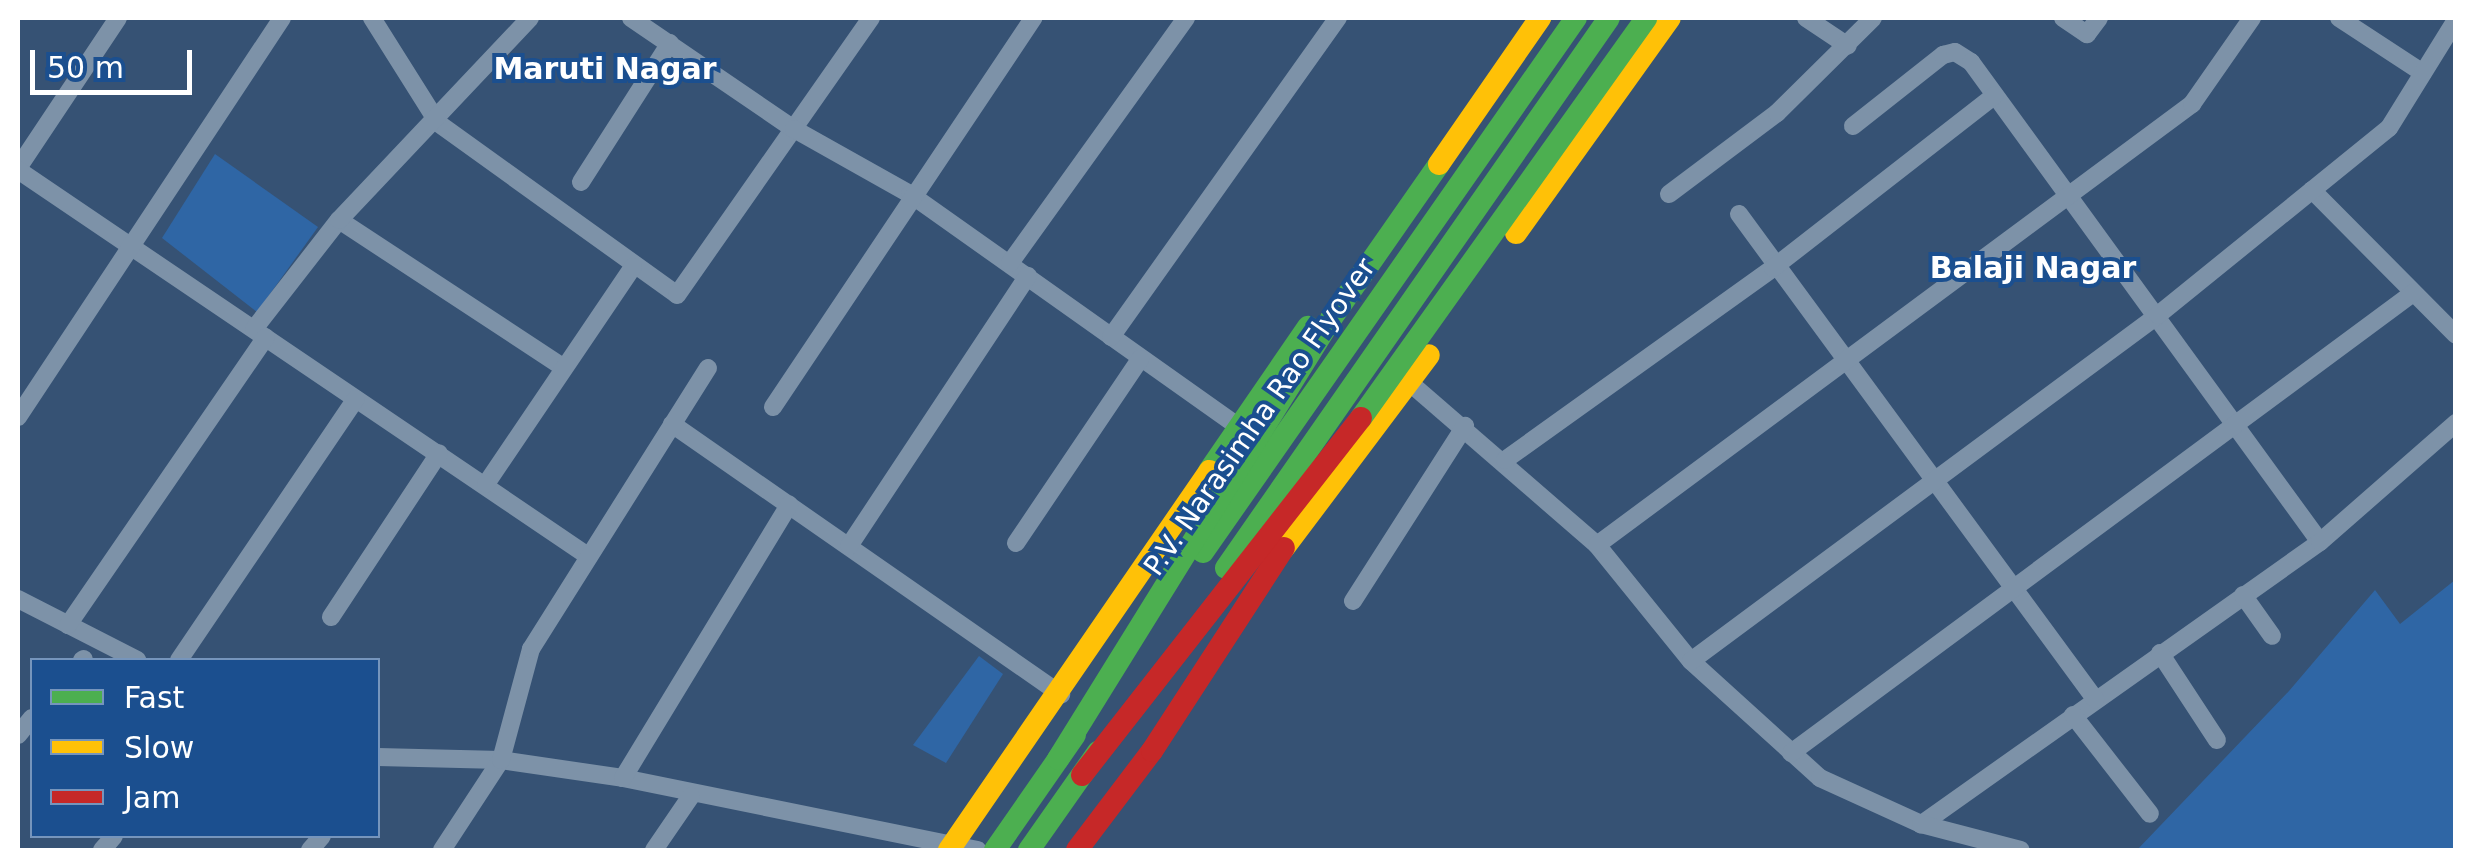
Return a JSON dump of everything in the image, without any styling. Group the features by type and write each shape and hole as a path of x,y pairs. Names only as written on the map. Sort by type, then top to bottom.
{"main road":[{"path":"1058,760 1346,295 1540,18"},
{"name":"P.V. Narasimha Rao Flyover","path":"994,850 1576,18"},
{"name":"P.V. Narasimha Rao Flyover","path":"1029,850 1609,18"},
{"path":"1082,775 1420,341 1646,18"},
{"path":"1077,850 1152,751 1250,595 1410,382 1670,18"},
{"path":"961,848 1382,218 1454,168"}],"street":[{"path":"118,18 18,169 585,554"},
{"path":"18,418 282,18"},
{"path":"372,18 438,123 677,296 871,18"},
{"path":"68,625 339,220 438,123 530,18"},
{"path":"631,18 794,129 910,194 1240,428"},
{"path":"773,407 910,194 1033,18"},
{"path":"1010,263 1186,18"},
{"path":"1111,337 1338,18"},
{"path":"1806,18 1848,46"},
{"path":"1669,194 1777,113 1873,18"},
{"path":"2063,18 2087,34 2100,18"},
{"path":"1596,545 2192,104 2252,18"},
{"path":"2339,18 2423,73"},
{"path":"1691,661 2158,315 2389,128 2456,20"},
{"path":"582,182 670,43"},
{"path":"1854,126 1955,52 1996,95 2320,542"},
{"path":"1505,460 1773,268 1996,95"},
{"path":"2312,190 2456,335"},
{"path":"1739,214 1773,268 1848,362 2095,699"},
{"path":"339,220 564,368"},
{"path":"486,484 633,267"},
{"path":"849,546 1028,276"},
{"path":"1791,754 2016,592 2413,293"},
{"path":"1016,543 1140,359"},
{"path":"1385,364 1505,460 1596,545 1691,661 1820,778 1920,824 2021,850"},
{"path":"442,850 501,760 531,649 585,554 708,368"},
{"path":"180,658 356,399"},
{"path":"1920,824 2320,542 2456,423"},
{"path":"672,424 1061,694"},
{"path":"1353,601 1465,426"},
{"path":"331,617 439,453"},
{"path":"623,778 788,505"},
{"path":"1224,578 1250,595"},
{"path":"2243,595 2272,636"},
{"path":"18,599 134,658"},
{"path":"2160,654 2217,740"},
{"path":"2073,714 2150,814"},
{"path":"380,757 501,760 623,778 691,796 961,848"},
{"path":"654,850 691,796"}],"shaded area":[{"path":"215,154 318,227 257,312 162,238"},
{"path":"2455,580 2455,850 2137,850 2289,691 2375,590 2400,624"},
{"path":"979,656 1003,674 946,763 913,745"}],"traffic: fast":[{"path":"1203,552 1576,18"},
{"path":"1226,568 1609,18"},
{"path":"1361,418 1646,18"},
{"path":"1058,759 1331,319 1439,164"},
{"path":"1209,471 1308,327"},
{"path":"995,850 1075,735"},
{"path":"1029,850 1098,752"}],"traffic: slow":[{"path":"1439,164 1540,18"},
{"path":"1516,233 1670,18"},
{"path":"1284,548 1429,355"},
{"path":"949,850 1209,471"}],"traffic: jam":[{"path":"1082,775 1361,418"},
{"path":"1077,850 1152,751 1284,548"}],"district":[{"name":"Maruti Nagar","path":"605,69"},
{"name":"Balaji Nagar","path":"2033,268"}]}
